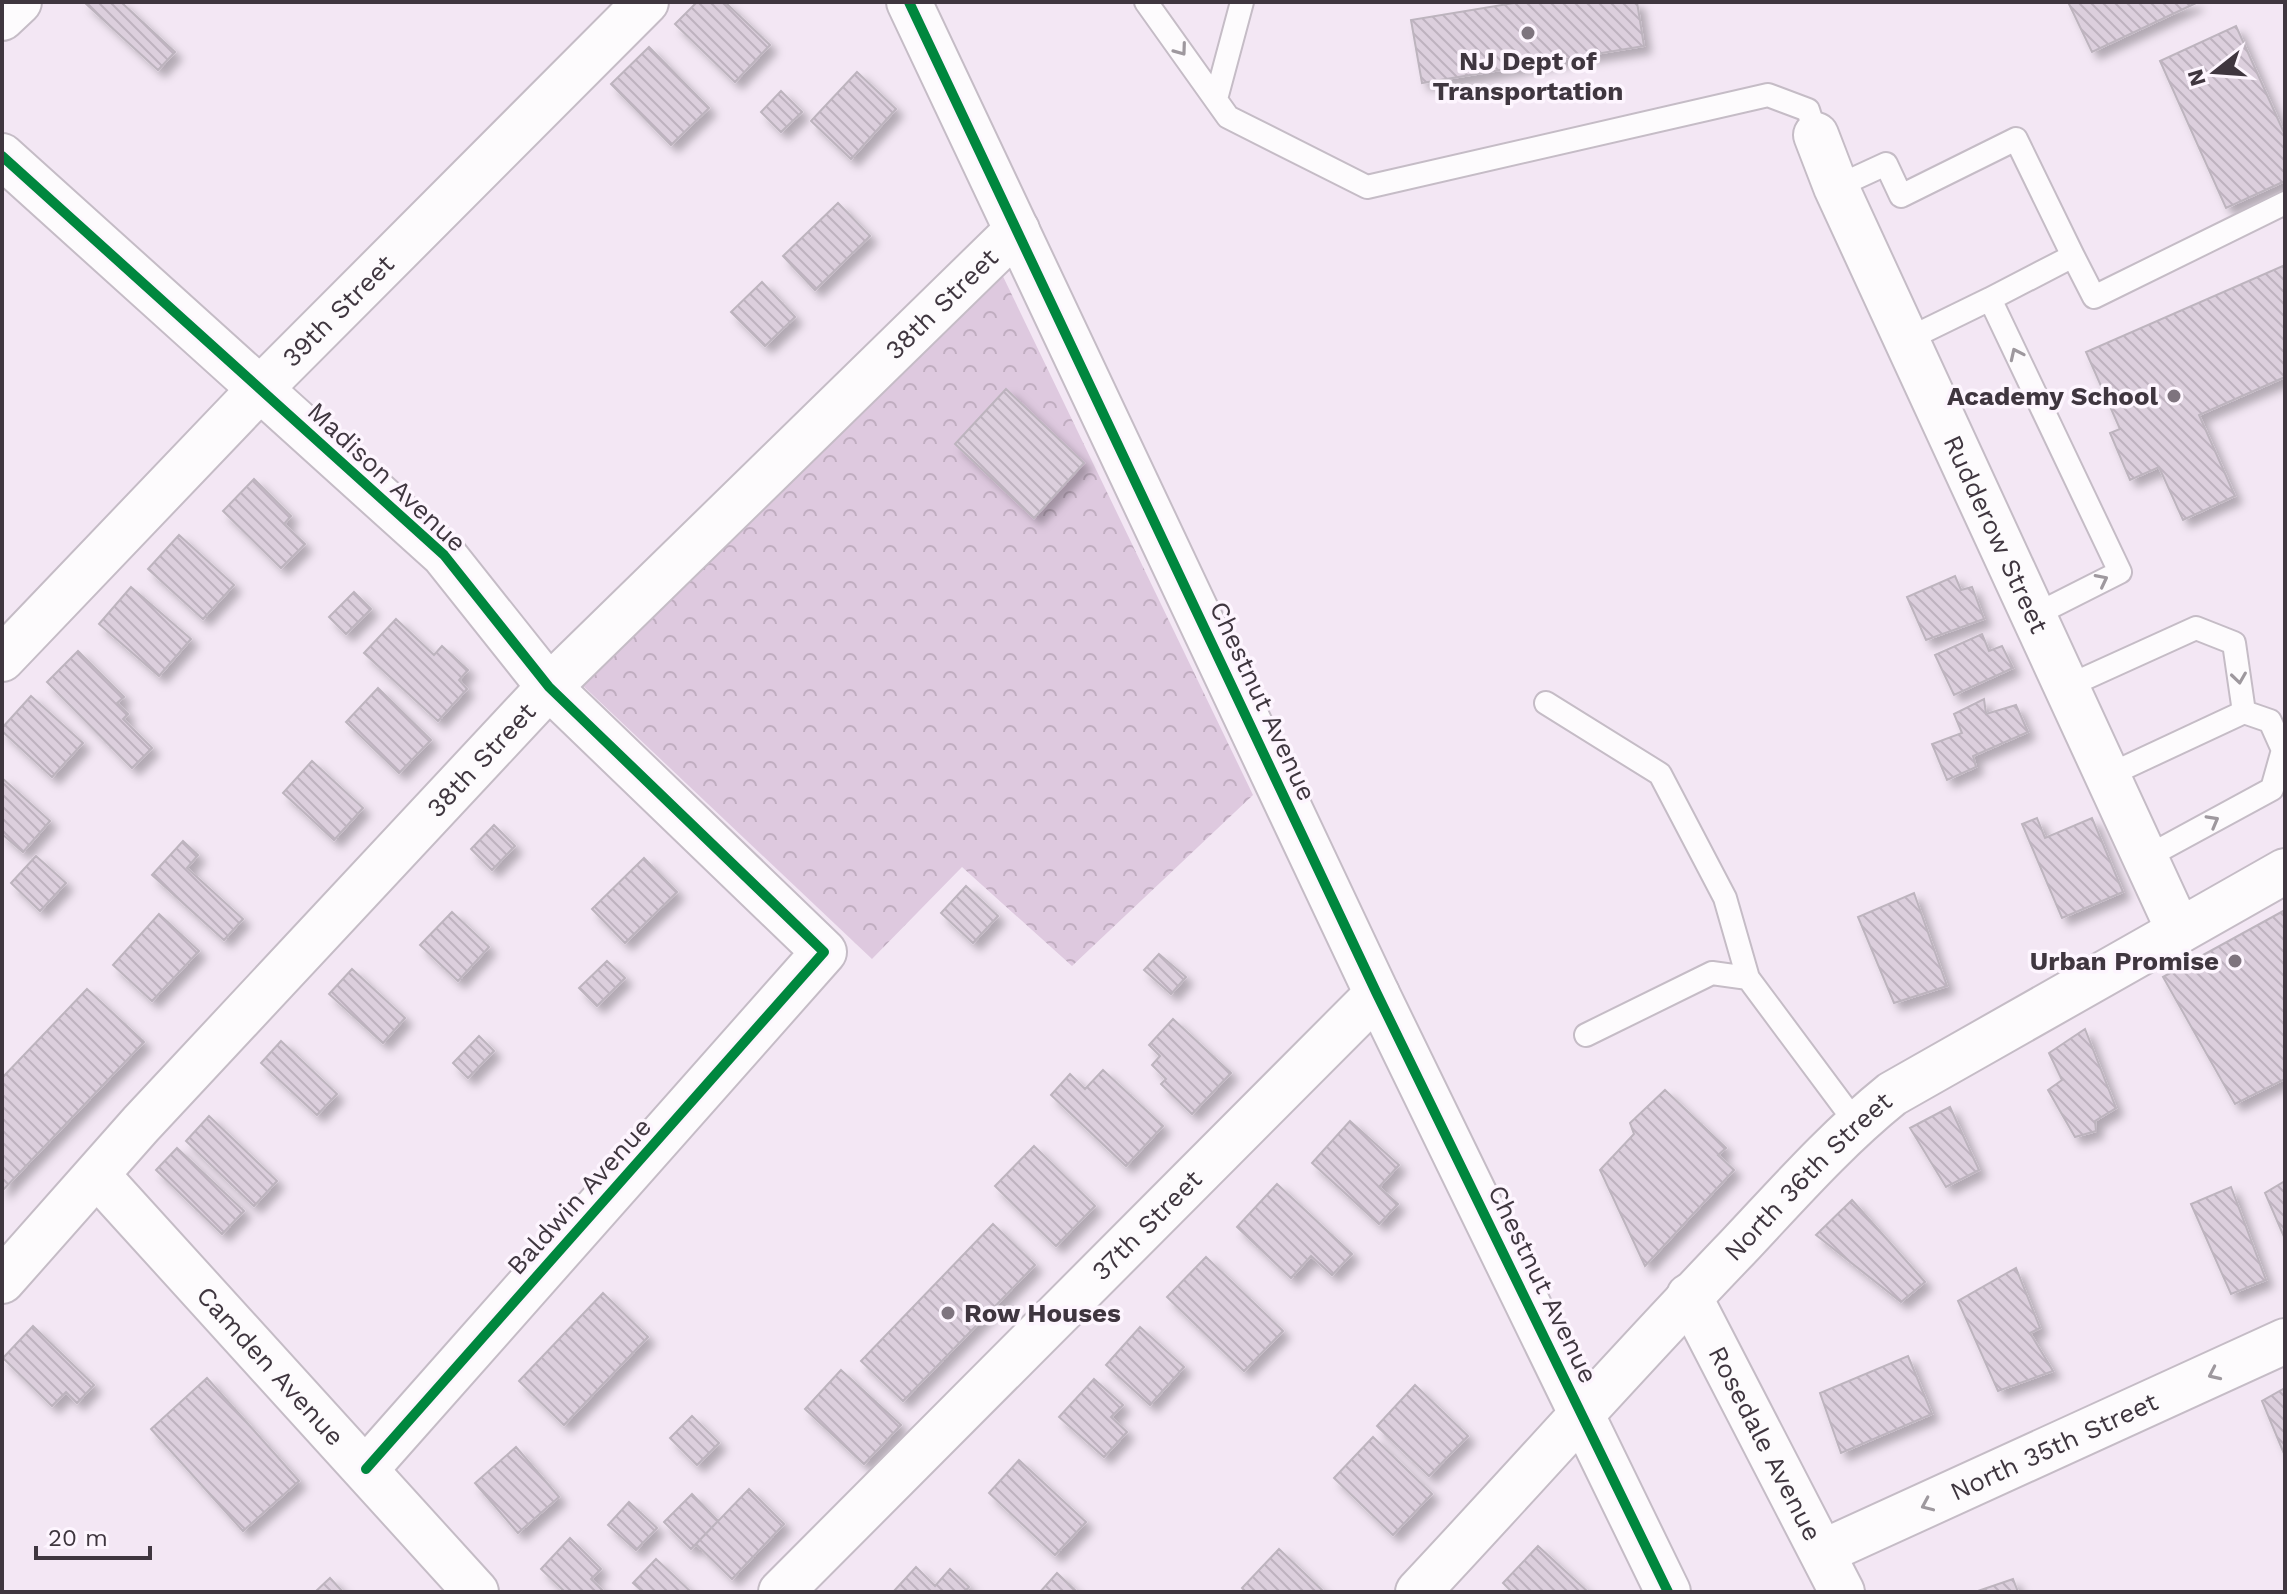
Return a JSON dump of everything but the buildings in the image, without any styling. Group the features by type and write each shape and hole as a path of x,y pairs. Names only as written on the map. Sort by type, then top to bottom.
{"street":[{"path":"2,18 19,2"},
{"name":"39th Street","path":"2,659 260,389 646,2"},
{"name":"Chestnut Avenue","path":"909,2 1377,994 1583,1415"},
{"name":"Rudderow Street","path":"1816,135 1836,187 2179,931"},
{"name":"Madison Avenue","path":"2,156 444,555 549,687 824,952"},
{"name":"38th Street","path":"2,1281 152,1112 549,687 1017,230"},
{"name":"North 36th Street","path":"1418,1592 1689,1296 1856,1123 1892,1094 2285,871"},
{"name":"Baldwin Avenue","path":"366,1469 824,952"},
{"name":"37th Street","path":"781,1592 1377,994"},
{"name":"Camden Avenue","path":"97,1175 476,1592"},
{"name":"Rosedale Avenue","path":"1689,1296 1842,1592"},
{"name":"North 35th Street","path":"1823,1552 2285,1341"},
{"path":"1583,1415 1668,1592"}],"lane":[{"path":"1146,2 1228,117 1367,187 1768,95 1808,110 1816,135"},
{"path":"1216,99 1242,2"},
{"path":"1836,187 1886,164 1901,196 2016,139 2094,297 2285,203"},
{"path":"1906,340 2073,256"},
{"path":"1990,299 2120,572 2033,616"},
{"path":"2066,687 2196,628 2234,643 2244,712"},
{"path":"1546,703 1660,774 1725,898 1748,978 1856,1123"},
{"path":"2107,776 2244,712 2270,721 2283,750 2272,789 2145,858"},
{"path":"1586,1035 1712,973 1748,978"}],"green space":[{"path":"997,264 1253,795 1072,966 962,867 872,959 579,682"}],"cycle path":[{"path":"909,2 1377,994 1668,1592"},
{"path":"2,156 444,555 549,687 824,952 366,1469"}],"place":[{"name":"NJ Dept of Transportation","path":"1528,33"},
{"name":"Academy School","path":"2174,396"},
{"name":"Urban Promise","path":"2235,961"},
{"name":"Row Houses","path":"948,1313"}]}
